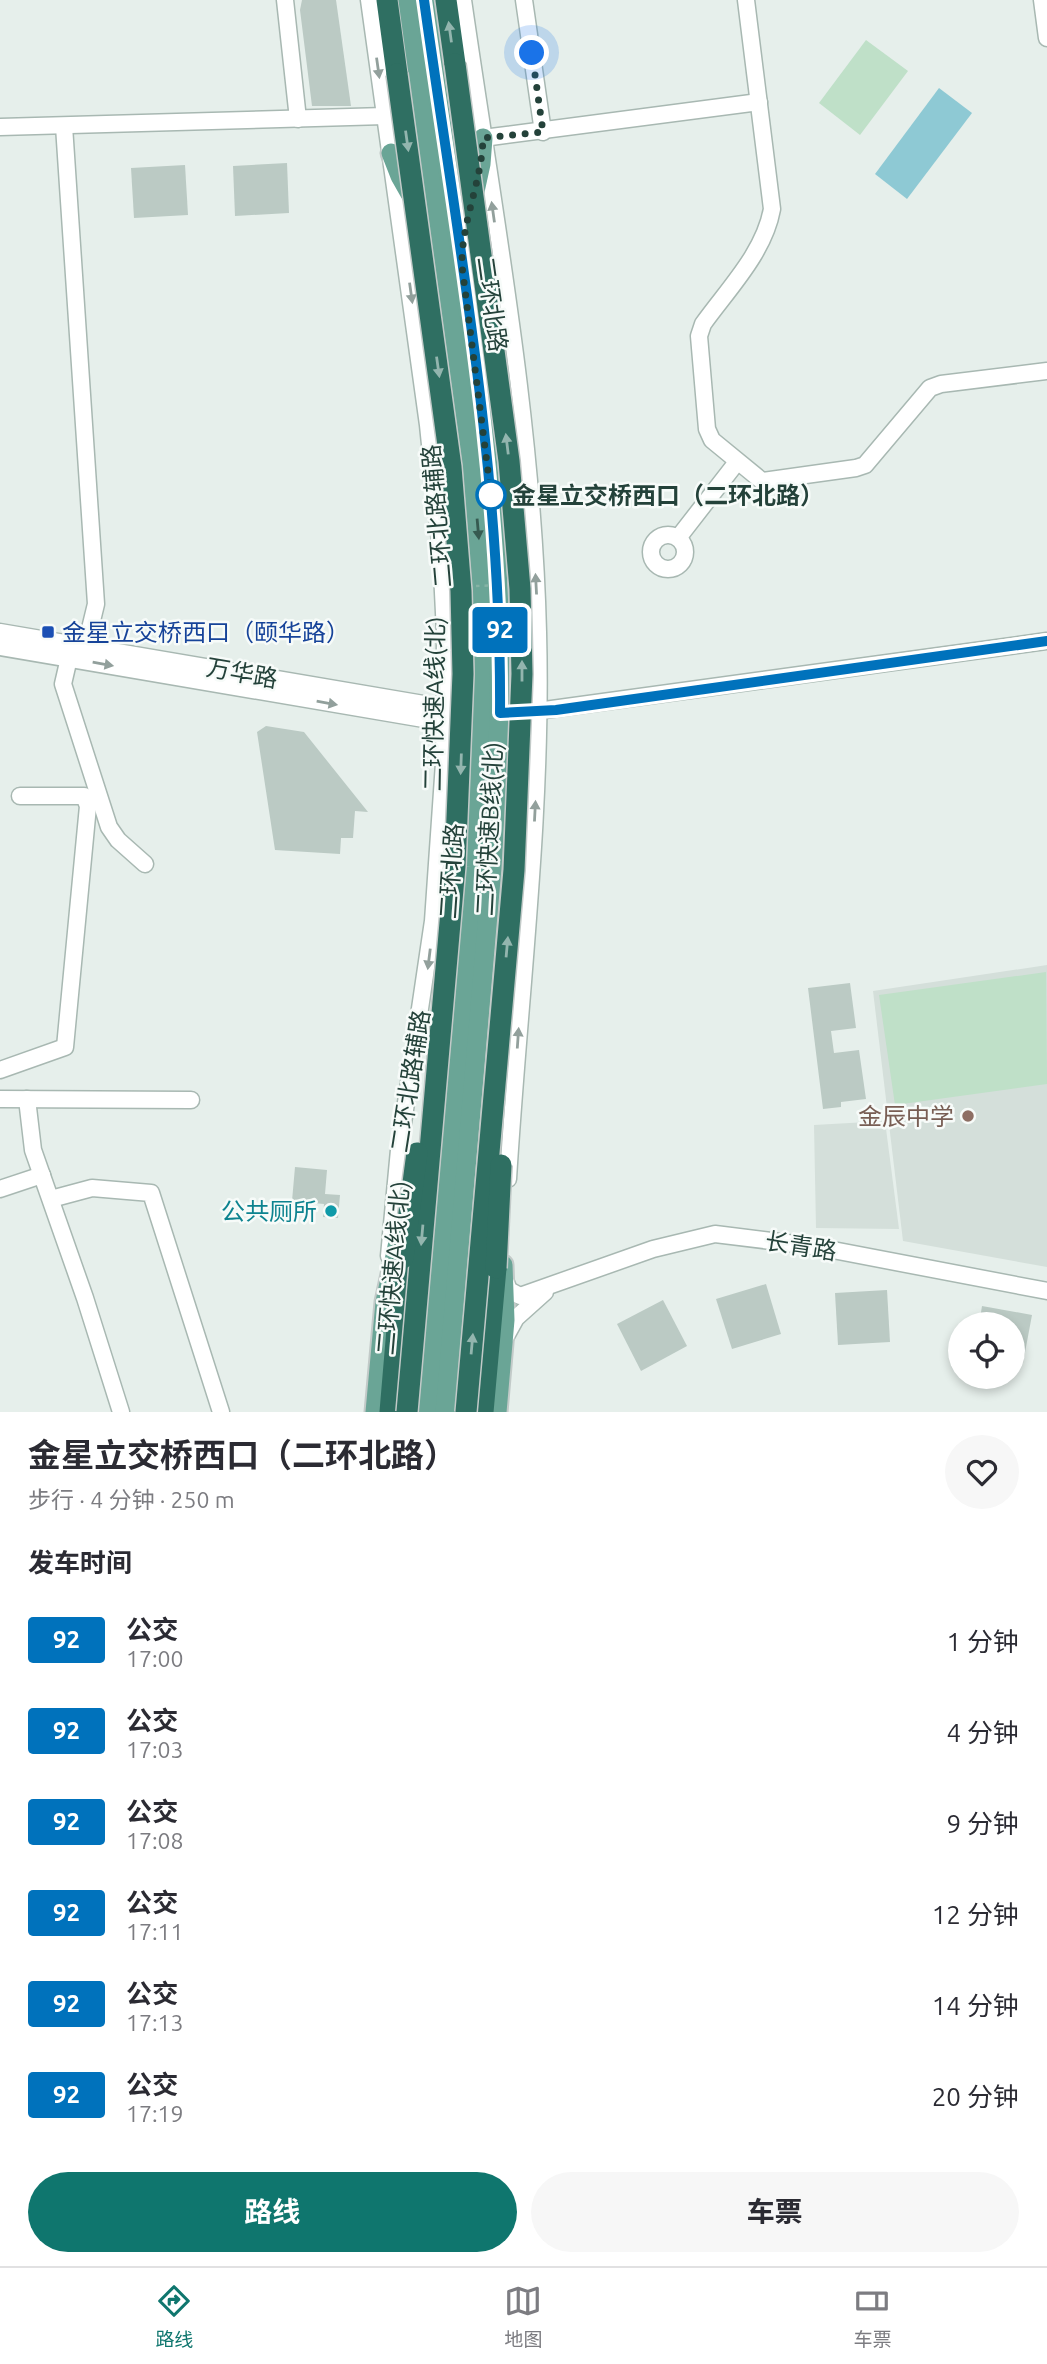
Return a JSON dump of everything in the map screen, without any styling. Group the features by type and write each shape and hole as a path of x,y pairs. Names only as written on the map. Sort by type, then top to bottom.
{"highway":[{"name":"二环快速A线(北)","path":"387,0 441,387 461,591 461,764 474,988 407,1412"},
{"name":"二环快速B线(北)","path":"420,1 498,368 520,589 520,766 474,988 466,1412"},
{"path":"390,1412 406,1230 474,988"},
{"path":"474,988 499,1227 483,1412"}],"main road":[{"name":"二环北路","path":"420,1 454,267 492,506 499,604 476,867 474,988 461,1129 428,1412"},
{"path":"454,267 480,172 483,138"},
{"path":"391,153 403,183 454,267"},
{"path":"474,988 482,1095 504,1278 504,1341 498,1412"},
{"path":"375,1412 389,1279 399,1236 453,1065 474,988"},
{"name":"二环北路","path":"444,1412 461,1129"}],"street":[{"path":"285,0 298,119"},
{"name":"二环北路辅路","path":"369,0 424,390 438,511 445,633 445,716 431,941 397,1165 383,1327"},
{"path":"463,0 531,503 538,620 534,817 509,1162 504,1278 509,1290 520,1296 559,1284"},
{"path":"524,0 543,132"},
{"path":"746,0 772,209 769,227 760,245 703,324 699,336 708,429 712,440 762,481 856,468 865,465 930,388 940,384 1047,371"},
{"path":"1042,0 1047,38"},
{"path":"483,138 759,102"},
{"path":"0,127 385,116"},
{"path":"64,126 96,604 89,633 69,658 63,684 109,827 118,841 145,864"},
{"path":"678,538 737,462"},
{"name":"万华路","path":"0,632 445,716"},
{"name":"万华路","path":"0,647 445,716 489,717 1047,641"},
{"path":"0,1070 65,1048 88,806 83,796 20,796"},
{"path":"0,1099 191,1100"},
{"path":"27,1099 33,1150 121,1412"},
{"path":"0,1189 42,1175"},
{"path":"51,1199 92,1188 152,1193 221,1412"},
{"name":"长青路","path":"559,1284 653,1249 715,1234 812,1246 1047,1291"},
{"path":"504,1341 516,1318 540,1294 559,1284"}],"path":[{"path":"466,586 504,585"}],"shaded area":[{"name":"金辰中学","path":"1047,965 1047,1267 903,1241 873,991"},
{"path":"885,1121 899,1229 816,1228 814,1125"}],"green space":[{"path":"866,40 908,71 860,135 819,103"},
{"path":"1046,972 1047,1084 895,1105 879,995"}],"water":[{"path":"939,88 972,113 907,199 875,174"}],"building":[{"path":"302,0 336,0 351,106 312,106 300,10"},
{"path":"287,163 289,213 235,216 233,166"},
{"path":"185,165 188,215 134,218 131,168"},
{"path":"266,726 304,732 368,812 355,811 353,838 341,838 340,854 275,850 257,732"},
{"path":"850,983 856,1028 831,1031 834,1053 859,1050 866,1099 841,1102 841,1107 823,1109 808,988"},
{"path":"295,1167 327,1170 325,1194 340,1195 338,1218 323,1217 324,1204 292,1201"},
{"path":"766,1284 781,1334 732,1349 716,1299"},
{"path":"887,1290 890,1342 838,1345 835,1293"},
{"path":"663,1300 687,1346 641,1371 617,1324"},
{"path":"982,1306 1015,1312 981,1312"},
{"path":"1025,1314 1032,1315 1025,1352"}],"bus line":[{"name":"92","path":"424,0 488,463 496,548 500,713 556,710 1047,641"}],"place":[{"name":"金星立交桥西口（二环北路）","path":"491,495"},
{"name":"金星立交桥西口（颐华路）","path":"48,632"},
{"name":"金辰中学","path":"968,1116"},
{"name":"公共厕所","path":"331,1211"}],"route":[{"path":"491,495 462,248 481,164 483,138 543,132 532,53"}]}
